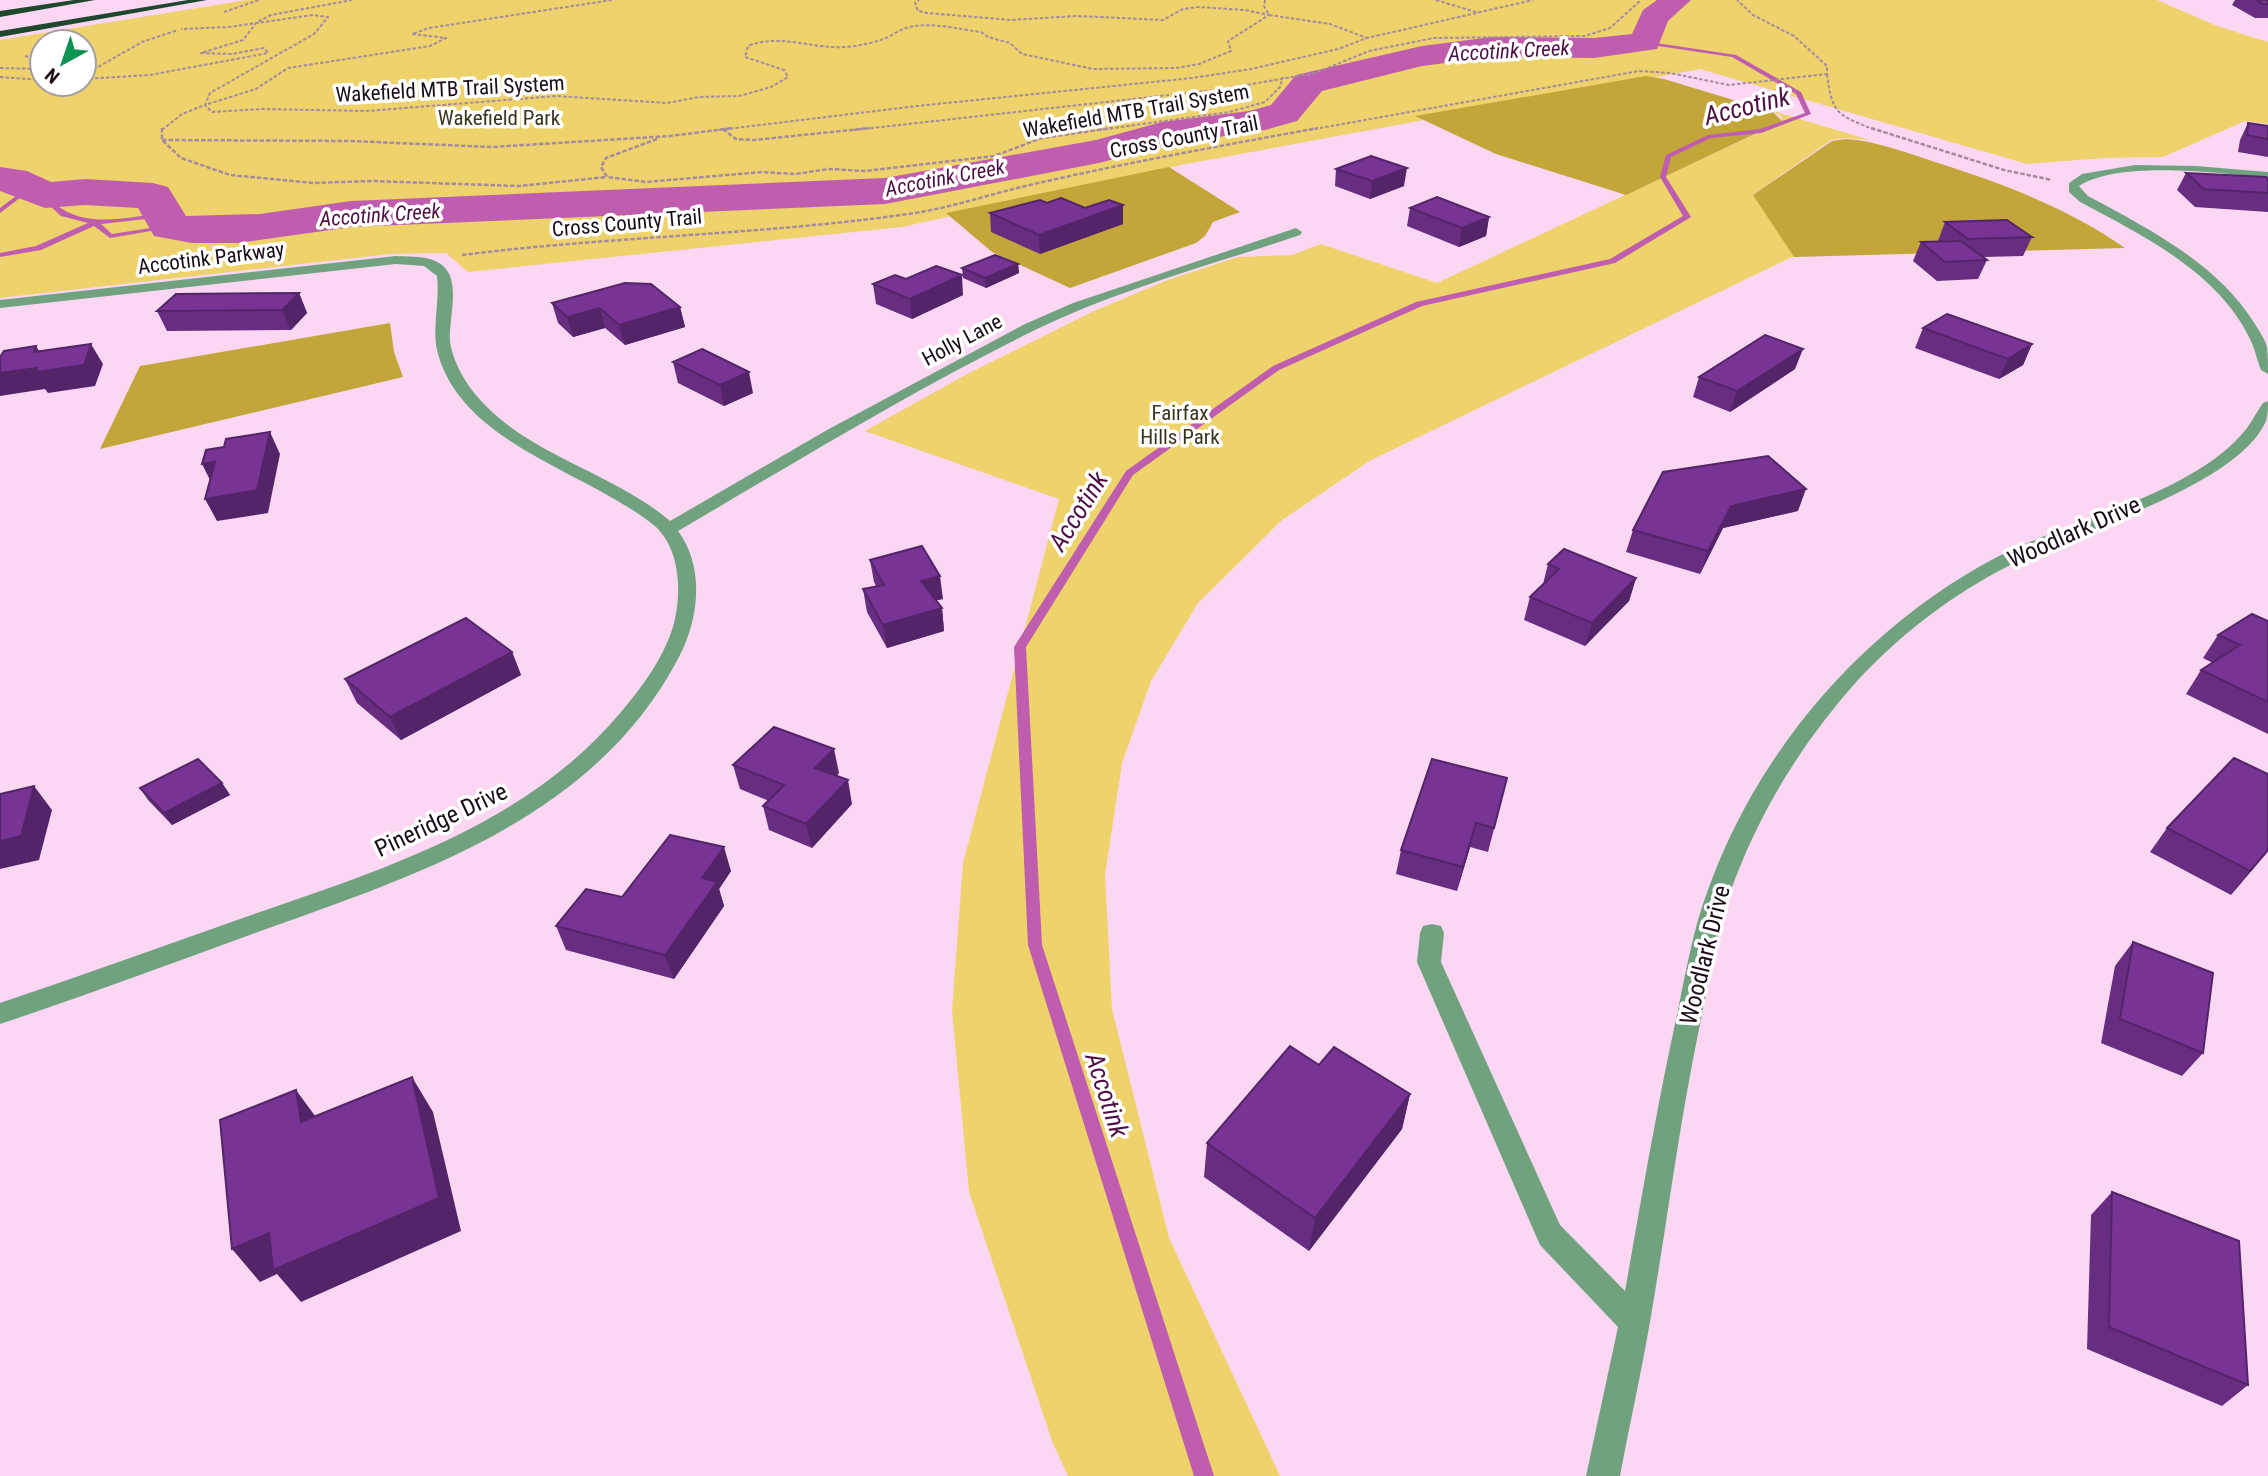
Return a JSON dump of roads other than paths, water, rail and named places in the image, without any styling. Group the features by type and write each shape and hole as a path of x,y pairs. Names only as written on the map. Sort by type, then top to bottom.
{"highway":[{"path":"0,6 41,0"},
{"path":"0,14 91,0"},
{"path":"0,24 152,0"},
{"path":"0,34 203,0"}],"street":[{"path":"2268,175 2143,169 2088,176 2077,180 2073,185 2075,192 2084,199 2145,232 2207,278 2232,303 2252,329 2265,356 2268,370"},
{"name":"Holly Lane","path":"669,529 833,433 1030,327 1077,306 1296,232"},
{"name":"Accotink Parkway","path":"0,304 329,265 396,260 427,262 444,276 442,328 445,354 456,379 473,403 503,429 636,506 669,529"},
{"name":"Woodlark Drive","path":"1603,1476 1634,1322 1675,1081 1714,906 1727,869 1767,786 1811,721 1859,666 1923,612 1972,579 2039,544 2113,516 2209,470 2240,444 2262,419 2268,406"},
{"name":"Pineridge Drive","path":"0,1014 376,880 497,828 555,790 631,717 679,640 687,610 688,581 669,529"},
{"path":"1432,933 1429,961 1488,1100 1550,1235 1634,1322"}],"waterway":[{"name":"Accotink Creek","path":"0,179 12,180 45,195 85,192 153,196 170,227 192,230 260,228 351,214 885,191 1099,151 1162,134 1252,122 1284,113 1309,83 1422,56 1492,47 1594,48 1645,42 1654,17 1676,0"},
{"name":"Accotink","path":"1204,1476 1035,945 1020,647 1129,473 1276,368 1419,304 1612,261 1687,217 1663,177 1668,156 1710,136 1761,131 1808,114 1799,93 1734,56 1645,42"},
{"name":"Accotink Creek","path":"0,211 30,188"},
{"name":"Accotink Creek","path":"59,194 52,205 64,214 95,223"},
{"name":"Accotink Creek","path":"95,223 164,215"},
{"name":"Accotink Creek","path":"0,255 38,248 95,223"},
{"name":"Accotink Creek","path":"95,223 110,236 170,227"}],"park label":[{"name":"Wakefield Park","path":"499,118"},
{"name":"Fairfax Hills Park","path":"1180,425"}]}
